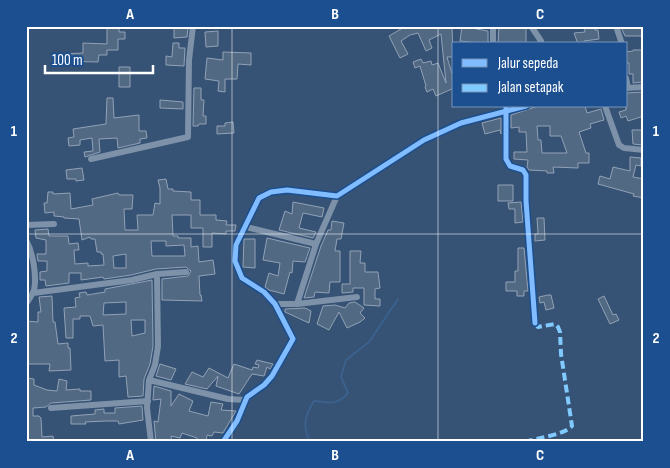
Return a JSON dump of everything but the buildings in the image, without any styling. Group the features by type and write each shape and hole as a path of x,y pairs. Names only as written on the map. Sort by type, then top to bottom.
{"street":[{"path":"91,159 188,137 193,26"},
{"path":"493,26 493,42"},
{"path":"531,26 541,41"},
{"path":"617,29 621,42"},
{"path":"628,88 644,87"},
{"path":"606,108 619,145 624,148 644,150"},
{"path":"223,442 237,421 246,400 272,376 292,343 293,336 275,304 264,292 242,278 235,261 236,245 258,198 271,192 288,190 342,195 392,159 424,140 461,123 507,109 506,160 510,166 523,170 526,175 526,201 533,275 535,323"},
{"path":"297,304 316,244 337,196"},
{"path":"26,225 54,224"},
{"path":"246,226 316,244"},
{"path":"26,240 33,263 33,292 26,304"},
{"path":"33,292 132,280 157,274 186,272"},
{"path":"151,442 148,400 149,380 155,365 158,346 157,274"},
{"path":"275,304 297,304 358,297"},
{"path":"149,380 228,398 246,400"},
{"path":"51,408 148,400"}],"waterway":[{"path":"310,442 305,426 308,411 314,401 329,403 341,400 348,393 341,377 346,360 369,342 398,299"}],"marked path":[{"path":"525,442 563,432 572,426 561,354 560,332 555,324 538,327 535,323"}],"cycle path":[{"path":"506,108 506,159 510,166 523,170 526,175 526,201 535,323"},
{"path":"223,442 237,421 247,397 264,385 272,376 293,339 275,304 264,292 242,278 235,261 236,245 259,198 271,192 287,190 337,196 424,140 461,123 518,108"}]}
